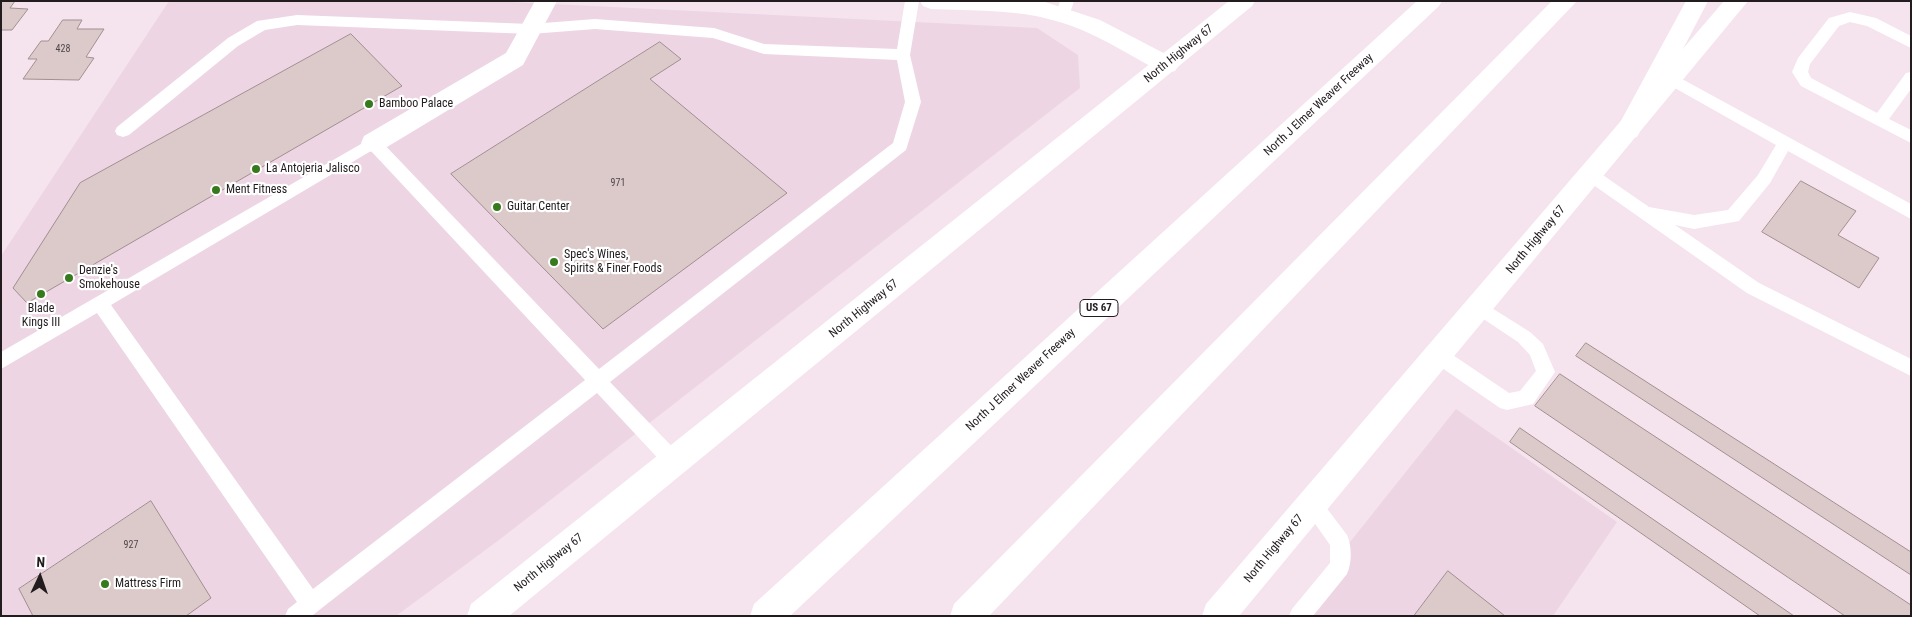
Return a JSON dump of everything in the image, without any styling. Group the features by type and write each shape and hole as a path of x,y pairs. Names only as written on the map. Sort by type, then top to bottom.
{"main road":[{"path":"373,143 515,59 546,1"},
{"path":"931,1 1006,5 1046,10 1065,8 1167,65"},
{"name":"North Highway 67","path":"483,616 1244,1"},
{"name":"North J Elmer Weaver Freeway","path":"766,616 1431,1"},
{"path":"966,616 1566,1"},
{"path":"1628,130 1697,1"},
{"name":"North Highway 67","path":"1218,616 1737,1"}],"lane":[{"path":"295,616 900,146 913,102 903,55 912,1"},
{"path":"1911,43 1871,22 1850,18 1834,22 1803,62 1800,72 1806,82 1911,137"},
{"path":"123,131 233,42 262,26 298,20 531,29 605,25 714,33 764,49 903,55"},
{"path":"1879,121 1911,77"},
{"path":"1671,79 1911,212"},
{"path":"1643,212 1694,222 1733,216 1764,180 1786,142"},
{"path":"1,360 373,143 675,462"},
{"path":"1590,175 1752,288 1911,368"},
{"path":"100,303 311,604"},
{"path":"1438,355 1507,402 1526,398 1546,372 1537,350 1524,338 1479,307"},
{"path":"1299,616 1340,567 1340,542 1312,505"}],"shaded area":[{"path":"169,1 491,1 1037,28 1078,55 1080,88 499,540 396,616 1,616 1,256"},
{"path":"1456,409 1617,522 1553,616 1291,616"}],"building":[{"path":"1,1 15,1 10,8 28,9 12,30 1,30"},
{"path":"63,20 82,20 77,29 104,29 86,57 94,58 79,80 23,79 37,59 28,59 41,41 48,41"},
{"path":"351,34 402,86 27,303 13,288 80,183"},
{"path":"660,42 681,59 650,79 787,193 603,329 451,174"},
{"path":"1801,181 1856,211 1838,235 1879,258 1859,288 1762,232"},
{"path":"1586,343 1911,552 1911,575 1576,356"},
{"path":"1560,374 1911,605 1911,616 1845,616 1535,406"},
{"path":"1520,428 1794,616 1760,616 1510,442"},
{"path":"151,501 211,598 186,616 33,616 19,589"},
{"path":"1448,571 1505,616 1414,616"}],"place":[{"name":"Bamboo Palace","path":"369,104"},
{"name":"La Antojeria Jalisco","path":"256,169"},
{"name":"Ment Fitness","path":"216,190"},
{"name":"Guitar Center","path":"497,207"},
{"name":"Spec's Wines, Spirits & Finer Foods","path":"554,262"},
{"name":"Denzie's Smokehouse","path":"69,278"},
{"name":"Blade Kings III","path":"41,294"},
{"name":"Mattress Firm","path":"105,584"}]}
